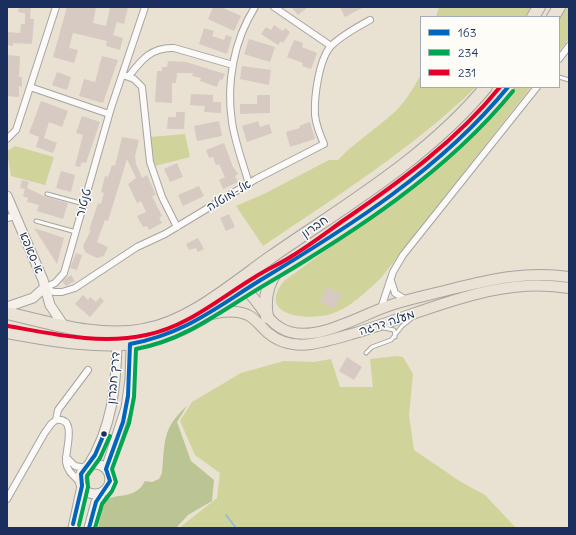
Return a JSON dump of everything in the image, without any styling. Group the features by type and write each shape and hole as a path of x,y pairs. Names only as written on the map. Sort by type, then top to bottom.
{"highway":[{"path":"534,16 539,7"},
{"path":"554,16 559,7"},
{"name":"חברון","path":"7,313 64,326 123,333 157,327 175,320 204,304 411,159 457,119 485,88"},
{"name":"חברון","path":"7,332 52,340 130,344 163,336 182,329 212,314 410,181 470,130 489,111 507,88"},
{"path":"267,317 265,302 270,281 276,272"}],"main road":[{"name":"א-סאפא","path":"7,196 11,217 53,310 64,326"},
{"name":"מעלה דרגה","path":"235,282 247,290 267,317 275,325 291,332 314,333 406,300 514,275 549,274 569,277"},
{"name":"מעלה דרגה","path":"212,314 231,312 242,313 253,318 268,334 276,339 286,343 311,344 371,328 473,296 516,286 534,285 569,288"},
{"path":"7,307 34,298 44,288"},
{"name":"דרך חברון","path":"87,467 100,445 112,407 115,389 117,344 123,333 130,344 130,379 126,408 106,469"},
{"path":"72,528 81,484 81,474 87,467 96,464 106,469 110,481 107,488 102,492 96,502 89,528"},
{"path":"81,484 84,490 93,494 102,492"}],"street":[{"path":"7,139 16,130 56,7"},
{"path":"126,75 145,7"},
{"path":"249,184 236,143 232,122 231,85 233,65 244,26 255,7"},
{"path":"274,7 331,46"},
{"name":"אל-מוטלה","path":"44,288 54,292 62,292 75,288 137,247 177,227 249,184 324,144 315,115 316,95 322,67 331,46 350,31 370,20"},
{"path":"560,58 569,46"},
{"path":"126,75 141,60 152,52 166,48 174,48 233,65"},
{"path":"126,75 139,82 142,87 150,162 162,196 177,227"},
{"name":"טנטור","path":"44,288 55,283 64,273 110,111 126,75"},
{"path":"30,88 110,111"},
{"path":"381,308 391,278 403,254 536,88"},
{"path":"391,278 391,284 395,293 406,300"},
{"path":"7,499 44,434 56,420 58,410 88,370"},
{"path":"56,420 63,421 68,426 69,434 66,457 70,472 81,484"},
{"path":"66,457 75,466 87,467"}],"lane":[{"path":"47,194 84,204"},
{"path":"36,221 76,232"},
{"path":"366,353 372,348 386,343 395,337 402,326 418,313"},
{"path":"371,328 389,328 394,330 395,337"}],"green space":[{"path":"439,7 531,7 526,16 436,16"},
{"path":"567,7 569,7 569,39 560,50 560,18"},
{"path":"420,76 420,88 475,88 452,110 400,151 346,190 263,246 236,206 264,194 329,160 338,160 395,112 411,91"},
{"path":"511,88 530,88 381,278 364,294 345,308 331,314 321,316 298,316 280,309 276,302 277,293 284,281 370,218 462,143"},
{"path":"185,134 190,157 155,166 150,137"},
{"path":"15,146 54,157 45,185 11,176 7,151"},
{"path":"397,356 403,357 413,374 409,415 414,450 461,482 485,495 516,528 179,528 217,498 220,473 195,455 180,421 192,402 241,373 284,361 314,362 331,359 340,387 373,387 370,359"},
{"path":"187,406 177,422 191,461 214,480 212,501 188,515 176,528 98,528 104,500 127,495 137,491 145,481 152,482 159,479 162,473 166,436 173,421"}],"building":[{"path":"19,7 31,7 30,19 34,19 32,44 13,43 13,46 7,45 7,32 20,33 21,24 25,24 25,13 18,12"},
{"path":"67,7 96,7 93,23 106,26 110,7 128,7 124,24 117,22 113,35 123,38 120,50 106,46 107,41 73,33 69,48 78,50 74,63 53,57"},
{"path":"213,7 221,7 241,16 234,31 208,19"},
{"path":"291,7 308,7 298,15"},
{"path":"340,7 364,7 345,17"},
{"path":"274,25 283,31 285,28 290,32 283,43 281,41 278,45 261,34 266,27 271,30"},
{"path":"204,28 214,31 212,36 224,40 226,35 232,37 227,54 199,44"},
{"path":"249,39 275,47 270,62 244,54"},
{"path":"294,40 303,43 302,47 317,53 311,69 302,66 303,63 287,57"},
{"path":"7,55 20,56 19,77 22,77 22,87 19,86 19,97 7,96"},
{"path":"102,56 118,60 103,103 79,96 84,79 95,82"},
{"path":"168,61 186,62 225,74 222,80 220,79 217,87 200,81 201,78 192,76 193,73 177,73 176,83 172,83 172,103 155,102 157,71 162,71 162,67 167,67"},
{"path":"242,66 271,70 269,85 240,79"},
{"path":"57,72 71,77 67,90 52,85"},
{"path":"191,94 213,95 213,102 221,102 221,113 204,112 205,106 190,105"},
{"path":"257,95 270,95 270,113 240,114 240,104 257,104"},
{"path":"41,101 68,111 62,127 49,122 44,138 57,143 53,153 36,147 39,137 29,133"},
{"path":"176,112 185,112 184,129 167,129 168,117 176,117"},
{"path":"82,116 100,122 86,163 82,162 80,167 75,166 83,135 76,133"},
{"path":"219,121 222,136 197,141 194,126"},
{"path":"258,121 260,127 269,124 272,133 247,142 242,126"},
{"path":"310,122 315,139 290,147 286,132 300,128 299,126"},
{"path":"122,137 139,140 135,156 136,164 142,178 147,175 156,195 152,196 162,216 159,218 162,223 149,230 147,226 143,227 137,216 146,212 141,201 137,203 128,184 136,178 127,159 108,221 105,220 97,242 108,247 104,256 97,258 85,252 83,246 91,230 89,230 98,203 101,204 104,193 101,192 105,176 108,177 112,165 115,166"},
{"path":"224,143 233,167 238,174 235,176 238,182 223,189 219,180 225,177 219,164 216,165 213,157 209,158 206,150"},
{"path":"177,163 183,177 170,182 164,169"},
{"path":"61,171 75,175 71,192 56,188"},
{"path":"22,180 29,182 27,188 46,197 68,203 63,219 37,211 39,205 27,202 28,198 23,196 25,189 20,188"},
{"path":"199,186 204,196 183,206 178,195"},
{"path":"229,214 235,227 226,231 220,218"},
{"path":"34,228 64,238 57,264"},
{"path":"198,238 204,249 198,252 196,248 189,250 186,244"},
{"path":"76,253 82,255 77,270 70,268"},
{"path":"71,275 75,281 66,286 62,281"},
{"path":"327,287 342,295 334,309 320,301"},
{"path":"83,295 88,300 90,297 96,302 100,297 104,301 90,317 75,304"},
{"path":"347,357 362,367 354,380 339,371"}],"waterway":[{"path":"226,515 236,528"}],"transit line":[{"name":"231","path":"8,326 94,339 129,338 146,335 175,326 203,311 260,274 299,252 407,175 446,143 483,107 499,88"},
{"name":"163","path":"89,528 96,502 110,481 106,469 123,422 128,396 130,344 167,334 213,311 360,218 424,170 482,117 507,88"},
{"name":"234","path":"95,528 102,504 112,491 116,482 112,469 129,423 134,397 136,349 171,339 202,324 331,245 364,223 428,175 458,149 487,121 513,91"},
{"name":"163","path":"73,524 82,486 81,474 95,455 104,434"},
{"name":"234","path":"79,525 88,487 87,476 100,458 110,436"}]}
